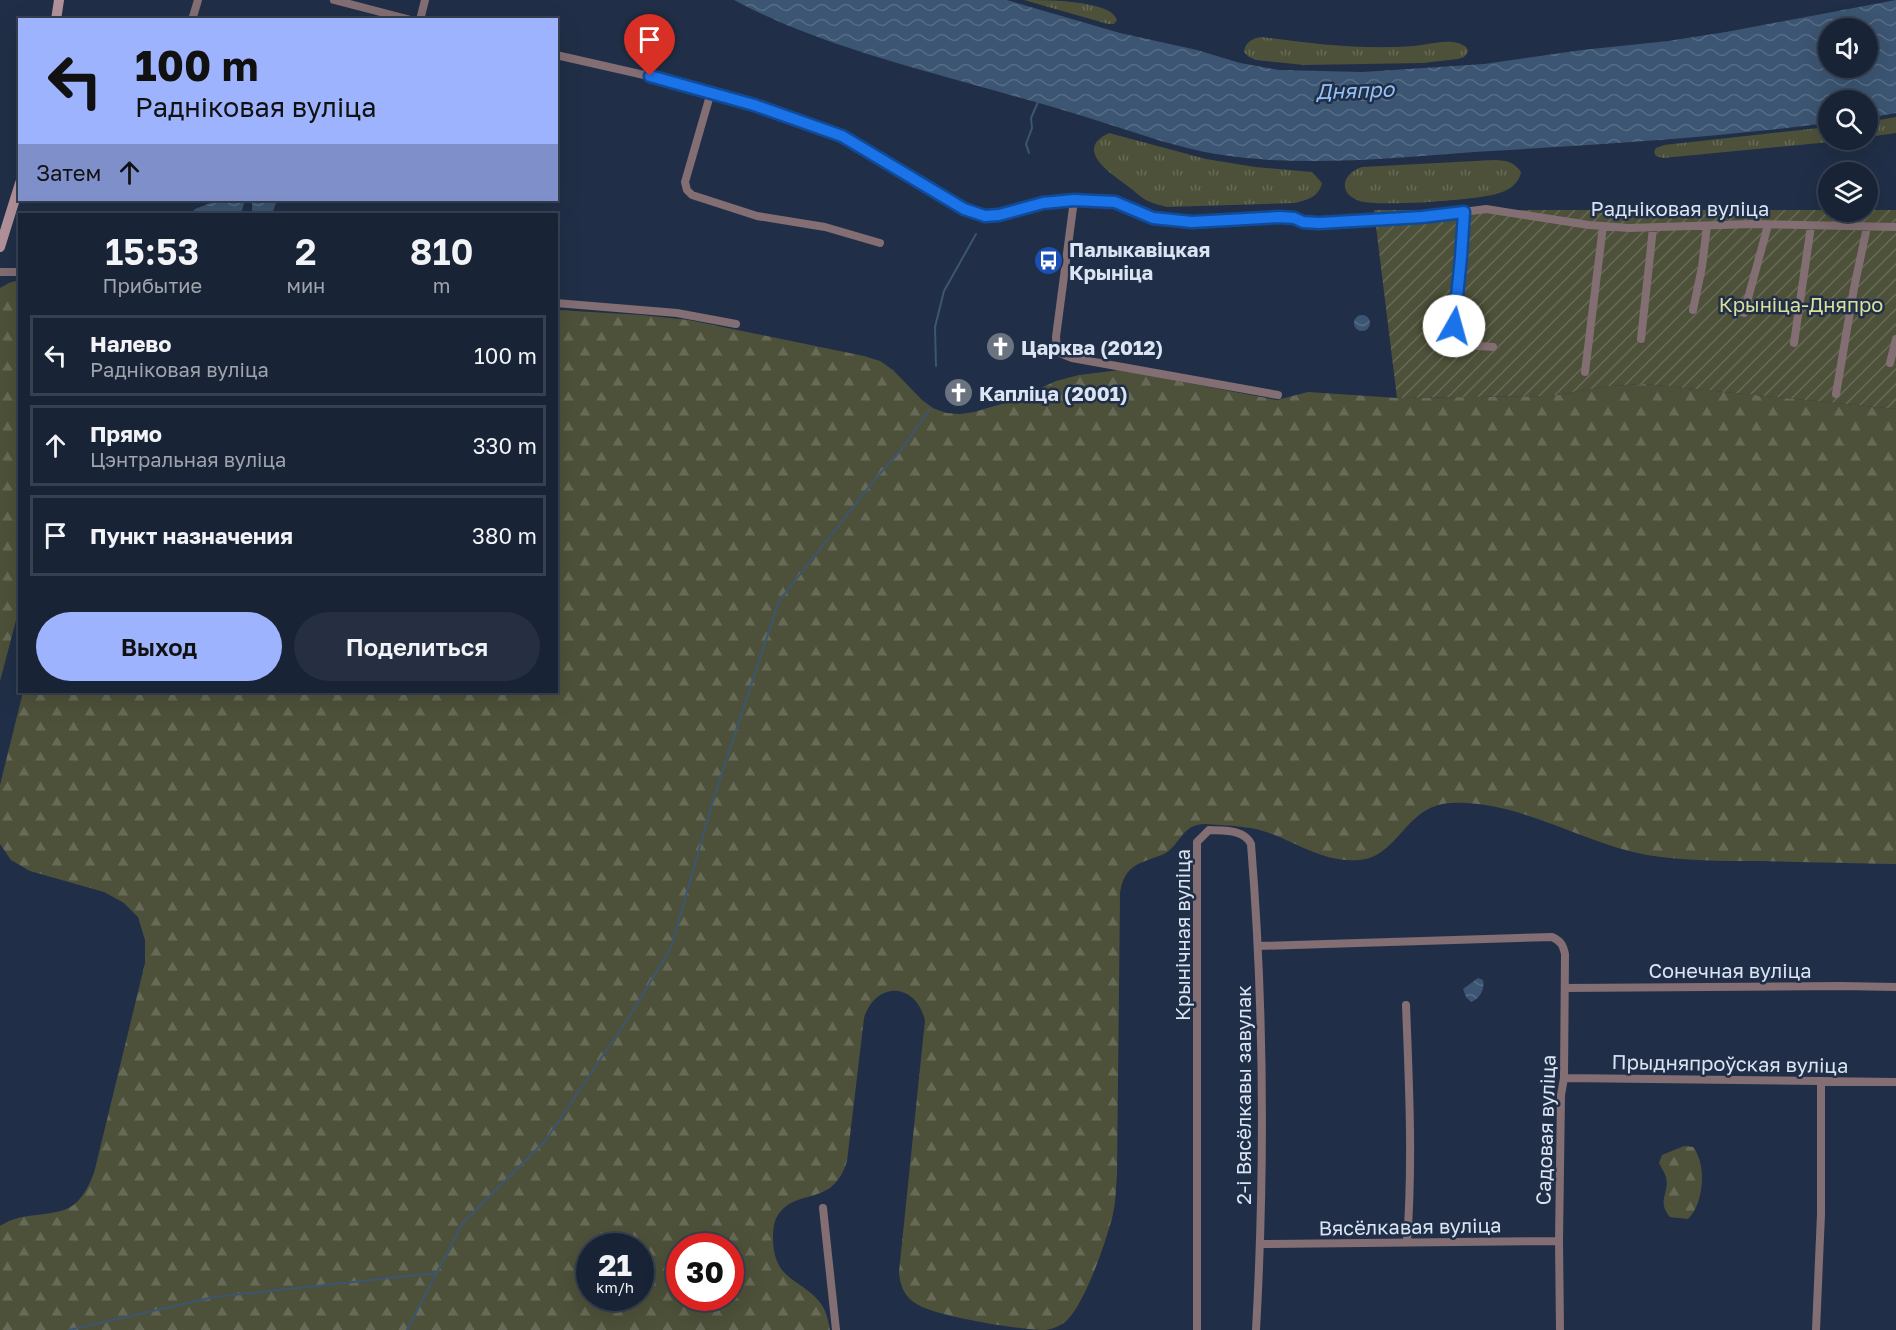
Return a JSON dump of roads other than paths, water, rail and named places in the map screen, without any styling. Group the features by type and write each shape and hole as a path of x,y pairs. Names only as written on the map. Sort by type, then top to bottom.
{"street":[{"path":"56,18 59,0"},
{"path":"193,18 198,0"},
{"path":"334,0 403,18"},
{"path":"420,18 425,0"},
{"name":"Радніковая вуліца","path":"558,55 711,92 842,136 975,213 985,216 999,215 1043,203 1074,200 1115,202 1153,218 1192,222 1280,217 1319,223 1422,217 1498,209 1603,226 1653,228 1768,225 1896,227"},
{"path":"711,92 685,182 687,190 692,195 757,216 825,227 880,243"},
{"path":"0,247 18,189"},
{"path":"1074,200 1056,338 1057,352 1072,358 1278,395"},
{"path":"1464,212 1452,344 1494,347"},
{"path":"1744,313 1768,225"},
{"path":"1585,372 1603,226"},
{"path":"1693,310 1702,267 1707,226"},
{"path":"1794,343 1811,226"},
{"path":"1836,394 1867,226"},
{"path":"1641,339 1653,228"},
{"path":"0,272 18,272"},
{"path":"558,303 677,313 736,324"},
{"path":"1890,363 1896,339"},
{"name":"Крынічная вуліца","path":"1197,1330 1197,842 1209,830 1241,834 1248,838 1251,844 1258,946"},
{"name":"Садовая вуліца","path":"1258,946 1552,937 1563,945 1565,954 1564,1078 1561,1095 1558,1241 1560,1330"},
{"name":"2-і Вясёлкавы завулак","path":"1256,1330 1261,1244 1258,946"},
{"name":"Сонечная вуліца","path":"1565,988 1896,987"},
{"path":"1406,1005 1410,1130 1410,1209 1407,1241"},
{"name":"Прыдняпроўская вуліца","path":"1564,1078 1896,1082"},
{"path":"1816,1330 1821,1214 1821,1081"},
{"path":"823,1208 836,1330"},
{"name":"Вясёлкавая вуліца","path":"1261,1244 1558,1241"}],"water":[{"name":"Дняпро","path":"734,0 1007,0 1120,33 1197,50 1240,63 1279,70 1363,72 1484,64 1668,41 1896,0 1896,113 1878,116 1878,90 1818,90 1818,124 1608,144 1378,159 1312,161 1247,158 1175,145 884,59 793,27"},
{"path":"215,201 245,201 241,213 191,213 195,209"},
{"path":"252,201 277,201 272,213 252,213"},
{"path":"1362,315 1368,317 1370,323 1368,329 1362,331 1356,329 1354,323 1356,317"},
{"path":"1478,978 1483,980 1482,990 1477,999 1471,1002 1463,989"}],"waterway":[{"path":"1029,153 1026,144 1032,128 1031,118 1038,102"},
{"path":"936,366 935,327 944,291 976,234"},
{"path":"407,1330 462,1224 545,1141 629,1017 671,948 714,797 779,601 876,478 901,450 930,409"},
{"path":"69,1330 214,1297 436,1273"}],"place":[{"name":"Палыкавіцкая Крыніца","path":"1048,260"},
{"name":"Царква (2012)","path":"1000,347"},
{"name":"Капліца (2001)","path":"958,393"}],"park label":[{"name":"Крыніца-Дняпро","path":"1801,304"}]}
